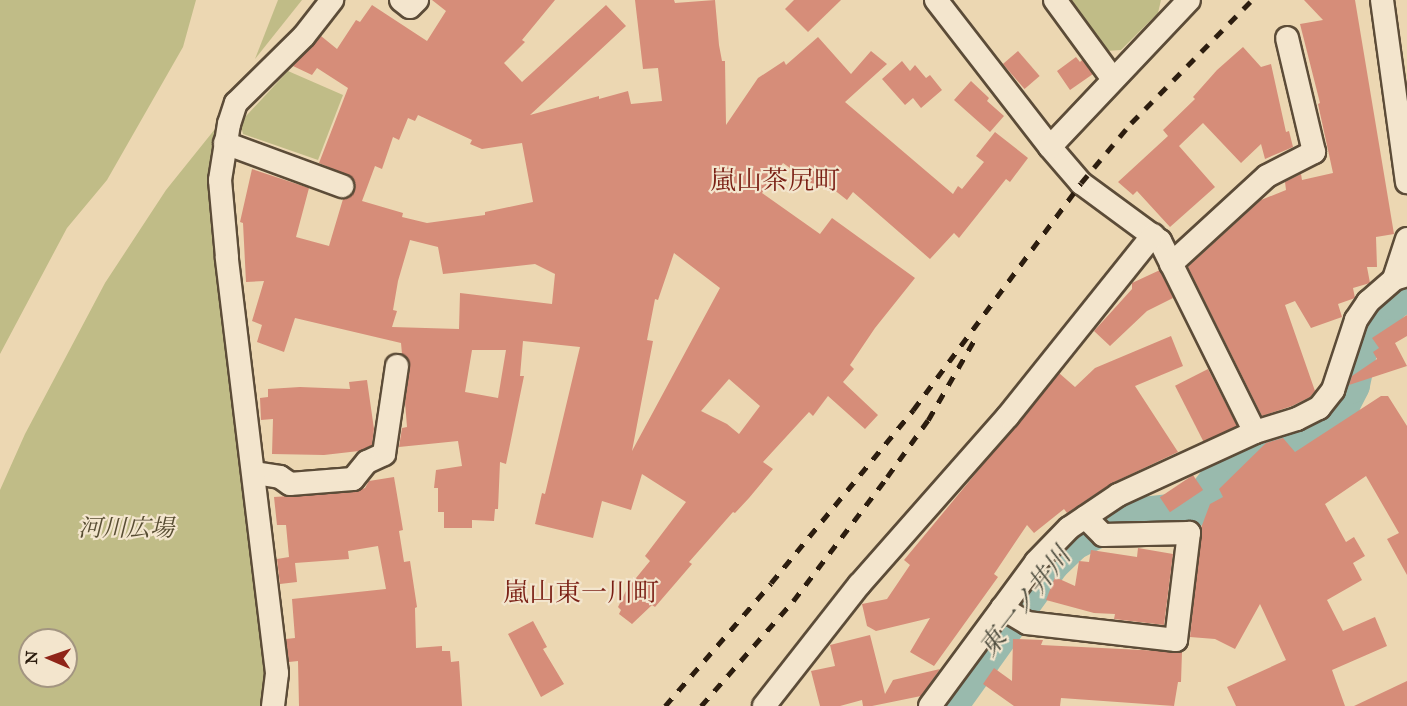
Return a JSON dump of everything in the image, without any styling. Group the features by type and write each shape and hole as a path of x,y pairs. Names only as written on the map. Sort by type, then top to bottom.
{"street":[{"path":"273,706 277,673 255,473 227,257 220,180 225,143 236,103 304,36 332,0"},
{"path":"401,0 410,7 417,0"},
{"path":"936,0 1050,147 1082,183 1160,241 1255,432"},
{"path":"1055,0 1112,78"},
{"path":"1382,0 1407,182"},
{"path":"1050,147 1183,2"},
{"path":"1171,264 1267,176 1314,152 1287,38"},
{"path":"225,143 342,186"},
{"path":"764,706 860,585 1008,416 1153,236"},
{"path":"930,706 1012,614 1051,544 1090,523 1118,495 1255,432 1297,419 1326,401 1339,374 1349,335 1356,320 1368,302 1400,277 1407,239"},
{"path":"255,473 280,477 290,484 353,479 367,462 384,454 397,366"},
{"path":"1012,614 1176,640 1189,533 1103,535 1090,523"}],"green space":[{"path":"0,0 196,0 183,47 107,180 67,228 0,354"},
{"path":"278,0 302,0 255,59"},
{"path":"1069,0 1161,0 1158,13 1121,50 1106,51"},
{"path":"288,71 343,95 318,160 243,134 241,126 246,116"},
{"name":"河川広場","path":"215,129 213,168 263,623 266,682 260,706 0,706 0,490 25,434 105,283 166,190"}],"building":[{"path":"432,0 555,0 522,40 525,42 504,63 522,82 606,5 626,26 530,115 599,96 599,99 628,91 631,104 662,101 658,68 643,69 635,0 674,0 675,3 715,0 719,45 722,61 725,61 726,125 758,78 784,61 786,65 818,37 851,74 871,51 887,64 845,102 953,194 958,186 962,189 984,162 976,156 995,132 1028,158 1010,182 1006,179 959,238 954,233 930,259 853,192 847,200 819,178 814,185 783,163 762,193 820,234 832,218 915,278 875,328 850,365 854,369 843,382 878,415 865,429 828,396 813,416 809,412 763,462 773,469 749,498 735,513 733,512 689,562 692,564 655,607 652,605 632,624 619,614 621,610 618,607 627,589 650,561 645,556 686,502 642,474 631,510 602,501 593,538 535,524 542,493 545,494 580,347 523,341 520,376 524,376 506,464 500,462 498,509 495,509 494,521 472,520 472,528 444,528 444,512 438,512 438,488 434,488 436,470 462,466 458,441 399,447 402,428 407,427 405,402 410,367 409,361 402,354 401,343 295,318 284,352 257,342 262,325 252,321 264,281 246,282 243,223 240,222 252,169 309,188 296,237 329,246 343,199 350,197 355,190 352,177 319,163 348,88 317,68 312,75 293,66 321,36 337,49 356,20 360,22 372,5 427,41 446,11","holes":["418,115 472,140 470,144 482,149 522,143 533,202 485,212 485,215 427,223 402,217 403,213 362,201 375,166 382,169 393,137 399,140 408,118 415,121","410,240 438,247 443,274 535,264 555,274 552,304 460,293 459,329 392,327 397,311 393,310 398,281","674,253 720,288 632,451 653,341 647,340 655,299 658,300","472,350 506,350 498,398 465,392","729,379 760,406 739,434 727,424 701,411"]},
{"path":"794,0 841,0 808,32 785,9"},
{"path":"1304,0 1355,0 1394,234 1376,237 1377,267 1367,267 1370,283 1353,288 1355,298 1338,304 1342,317 1311,328 1295,301 1285,305 1315,391 1310,397 1292,406 1262,416 1188,267 1261,200 1286,190 1285,182 1301,174 1302,180 1333,173 1318,104 1320,103 1300,24 1323,20"},
{"path":"1243,47 1261,67 1271,64 1286,132 1289,131 1293,147 1265,159 1261,144 1241,163 1203,123 1179,146 1215,187 1170,227 1137,191 1133,195 1118,182 1168,136 1163,130 1195,99 1193,97 1217,70"},
{"path":"1018,51 1040,76 1025,89 1003,64"},
{"path":"1076,57 1080,62 1082,60 1093,74 1070,90 1057,71"},
{"path":"902,61 910,71 915,65 926,78 930,75 942,90 921,108 913,98 905,105 882,79"},
{"path":"971,81 989,98 987,101 1004,116 990,132 954,100"},
{"path":"1160,270 1173,298 1147,311 1110,346 1094,331 1132,289 1132,283"},
{"path":"1407,315 1407,336 1395,343 1407,366 1349,385 1352,376 1377,359 1373,352 1379,348 1372,338"},
{"path":"1171,336 1183,366 1135,386 1178,452 1112,483 1067,513 1064,509 1034,533 1027,525 994,574 998,577 934,666 910,652 930,618 876,631 867,626 862,604 887,599 910,565 904,560 1059,373 1075,387 1095,368"},
{"path":"1208,369 1237,426 1204,443 1175,386"},
{"path":"367,380 374,429 372,445 359,451 324,455 272,454 273,419 261,420 260,398 268,397 268,389 300,387 350,389 349,382"},
{"path":"1381,396 1388,396 1407,426 1407,575 1387,539 1399,533 1366,476 1325,504 1346,542 1354,537 1365,556 1353,563 1362,580 1327,600 1343,631 1375,617 1387,646 1332,670 1345,706 1236,706 1227,687 1286,660 1260,604 1235,649 1215,639 1190,637 1201,528 1210,504 1223,497 1219,489 1266,443 1283,438 1295,452"},
{"path":"1193,475 1203,490 1170,512 1160,497"},
{"path":"394,477 403,530 399,531 404,562 410,561 417,607 415,608 416,648 442,646 442,651 450,651 451,662 459,661 462,706 299,706 298,661 289,662 286,639 295,638 292,599 386,589 378,546 348,551 349,559 295,563 297,582 280,584 277,559 289,557 286,525 277,525 274,497 354,492 365,488 369,481"},
{"path":"1138,548 1173,554 1164,625 1114,619 1115,614 1094,613 1046,600 1055,577 1075,586 1079,561 1089,562 1091,550 1137,557"},
{"path":"533,621 547,647 543,649 564,684 541,697 508,634"},
{"path":"870,635 885,694 893,680 940,669 921,696 872,706 863,706 862,700 840,706 820,706 811,671 835,666 830,645"},
{"path":"1013,639 1043,640 1041,645 1182,652 1181,682 1178,682 1174,706 1061,698 1060,706 1014,706 983,684 994,668 1012,681"},
{"path":"1407,681 1407,706 1354,706"}],"waterway":[{"name":"東一ノ井川","path":"947,706 1051,561 1073,540 1115,519 1187,511 1203,500 1237,455 1257,444 1308,428 1329,415 1340,404 1350,384 1357,351 1371,322 1392,300 1407,291"}],"railway":[{"path":"665,706 771,583 913,410 1081,183 1131,123 1252,0"},
{"path":"701,706 793,601 887,477 928,420 976,337"}],"district":[{"name":"嵐山茶尻町","path":"775,181"},
{"name":"嵐山東一川町","path":"581,593"}]}
